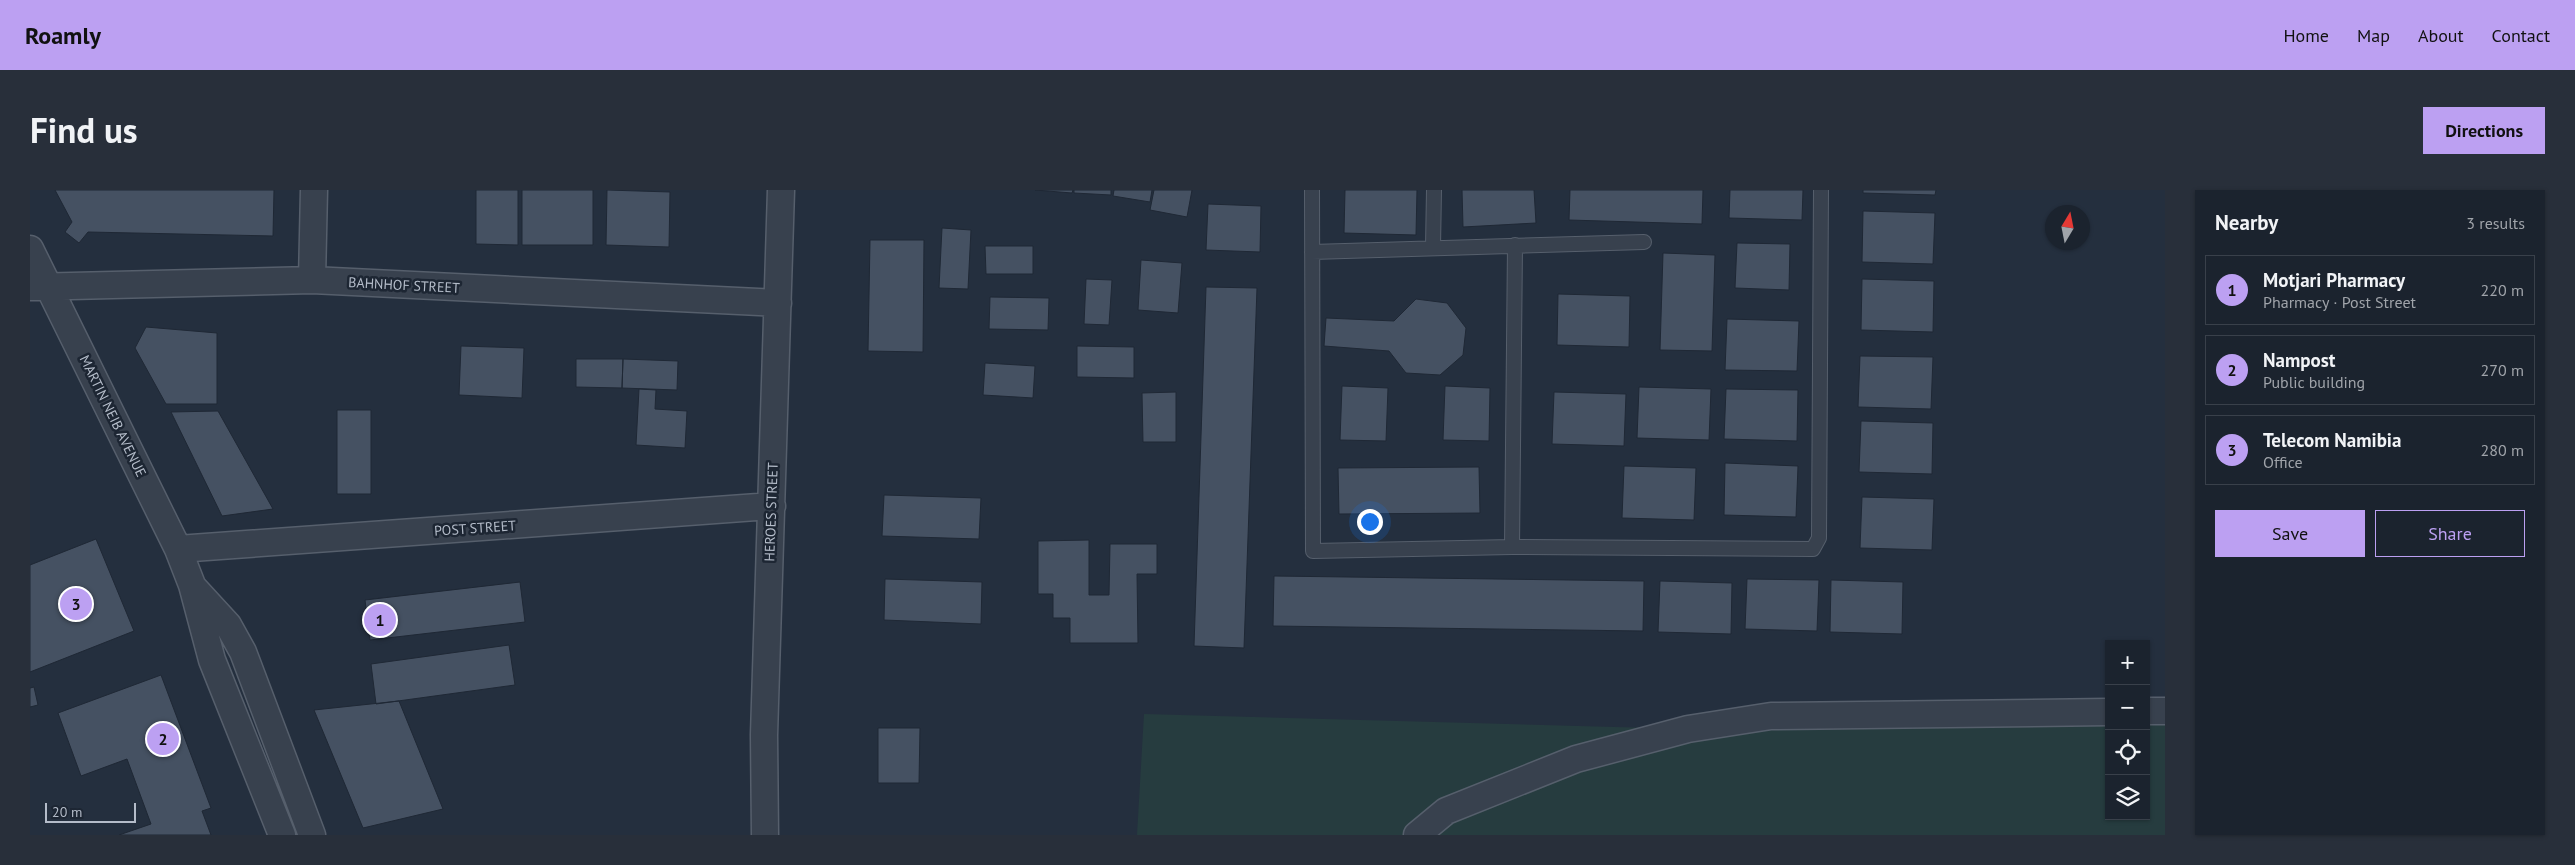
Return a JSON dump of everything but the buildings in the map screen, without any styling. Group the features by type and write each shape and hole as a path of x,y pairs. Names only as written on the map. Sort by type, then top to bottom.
{"street":[{"path":"312,280 314,190"},
{"name":"HEROES STREET","path":"764,835 764,735 781,190"},
{"name":"MARTIN NEIB AVENUE","path":"30,249 39,286 178,549 192,585 212,660 282,835"},
{"name":"BAHNHOF STREET","path":"39,286 312,280 778,303"},
{"name":"POST STREET","path":"178,549 772,506"},
{"name":"MARTIN NEIB AVENUE","path":"192,585 228,625 243,652 312,835"},
{"path":"2150,711 2165,711"},
{"path":"1417,835 1446,811 1576,759 1688,729 1771,716 2105,712"}],"lane":[{"path":"1312,190 1313,551 1512,548 1813,549 1819,538 1821,190"},
{"path":"1433,247 1434,190"},
{"path":"1312,252 1644,242"},
{"path":"1512,548 1515,245"}],"green space":[{"path":"2150,711 2165,711 2165,835 1137,835 1144,714 1688,729 2105,712 2105,820 2150,820"}],"place":[{"name":"Telecom Namibia","path":"76,604"},
{"name":"Motjari Pharmacy","path":"380,620"},
{"name":"Nampost","path":"163,739"}]}
